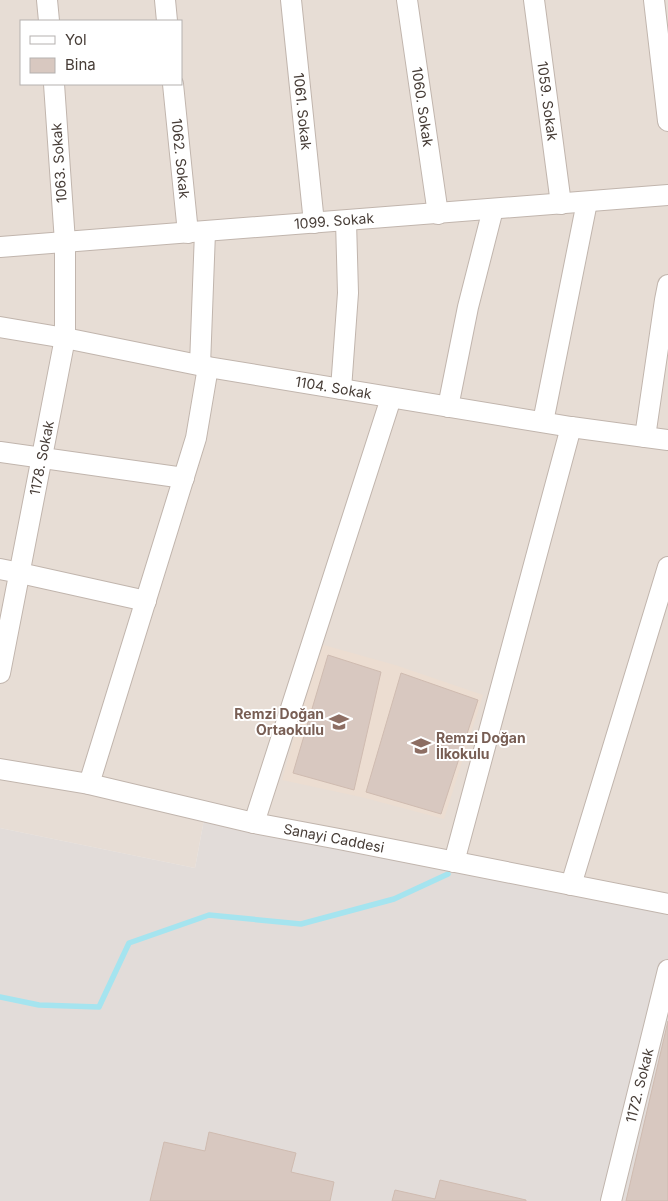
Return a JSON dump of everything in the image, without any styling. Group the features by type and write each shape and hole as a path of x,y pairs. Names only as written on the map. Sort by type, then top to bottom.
{"street":[{"path":"47,0 49,20"},
{"path":"165,0 167,20"},
{"name":"1061. Sokak","path":"291,0 314,223"},
{"name":"1060. Sokak","path":"408,0 438,214"},
{"name":"1059. Sokak","path":"534,0 560,204"},
{"path":"654,0 668,121"},
{"name":"1063. Sokak","path":"54,85 65,242"},
{"name":"1062. Sokak","path":"89,784 196,438 204,366 196,232 173,85"},
{"name":"1099. Sokak","path":"0,247 668,195"},
{"path":"542,422 587,202"},
{"path":"448,407 468,307 493,209"},
{"path":"341,389 348,293 346,221"},
{"name":"1178. Sokak","path":"0,673 65,338 65,242"},
{"path":"645,437 668,285"},
{"name":"1104. Sokak","path":"0,328 65,338 204,366 392,398 571,427 668,440"},
{"path":"254,823 392,398"},
{"path":"454,862 571,427"},
{"path":"0,452 184,478"},
{"path":"571,885 668,567"},
{"path":"0,569 146,601"},
{"name":"Sanayi Caddesi","path":"0,769 89,784 254,823 668,904"},
{"name":"1172. Sokak","path":"611,1201 668,970"}],"shaded area":[{"path":"0,0 668,0 668,915 205,814 195,868 0,828"},
{"path":"320,644 395,665 483,695 444,819 361,797 282,780"},
{"path":"205,814 668,915 668,1201 0,1201 0,828 195,868"}],"building":[{"name":"Remzi Doğan Ortaokulu","path":"328,655 381,672 354,790 293,773"},
{"name":"Remzi Doğan İlkokulu","path":"401,673 478,700 441,814 366,792"},
{"path":"668,1021 668,1201 626,1201"},
{"path":"209,1132 296,1153 291,1172 334,1182 330,1201 150,1201 164,1142 205,1151"},
{"path":"440,1180 526,1201 392,1201 395,1190 435,1199"}],"waterway":[{"path":"0,997 39,1005 99,1007 129,943 209,915 301,924 394,899 448,874"}],"place":[{"name":"Remzi Doğan Ortaokulu","path":"339,722"},
{"name":"Remzi Doğan İlkokulu","path":"421,746"}]}
